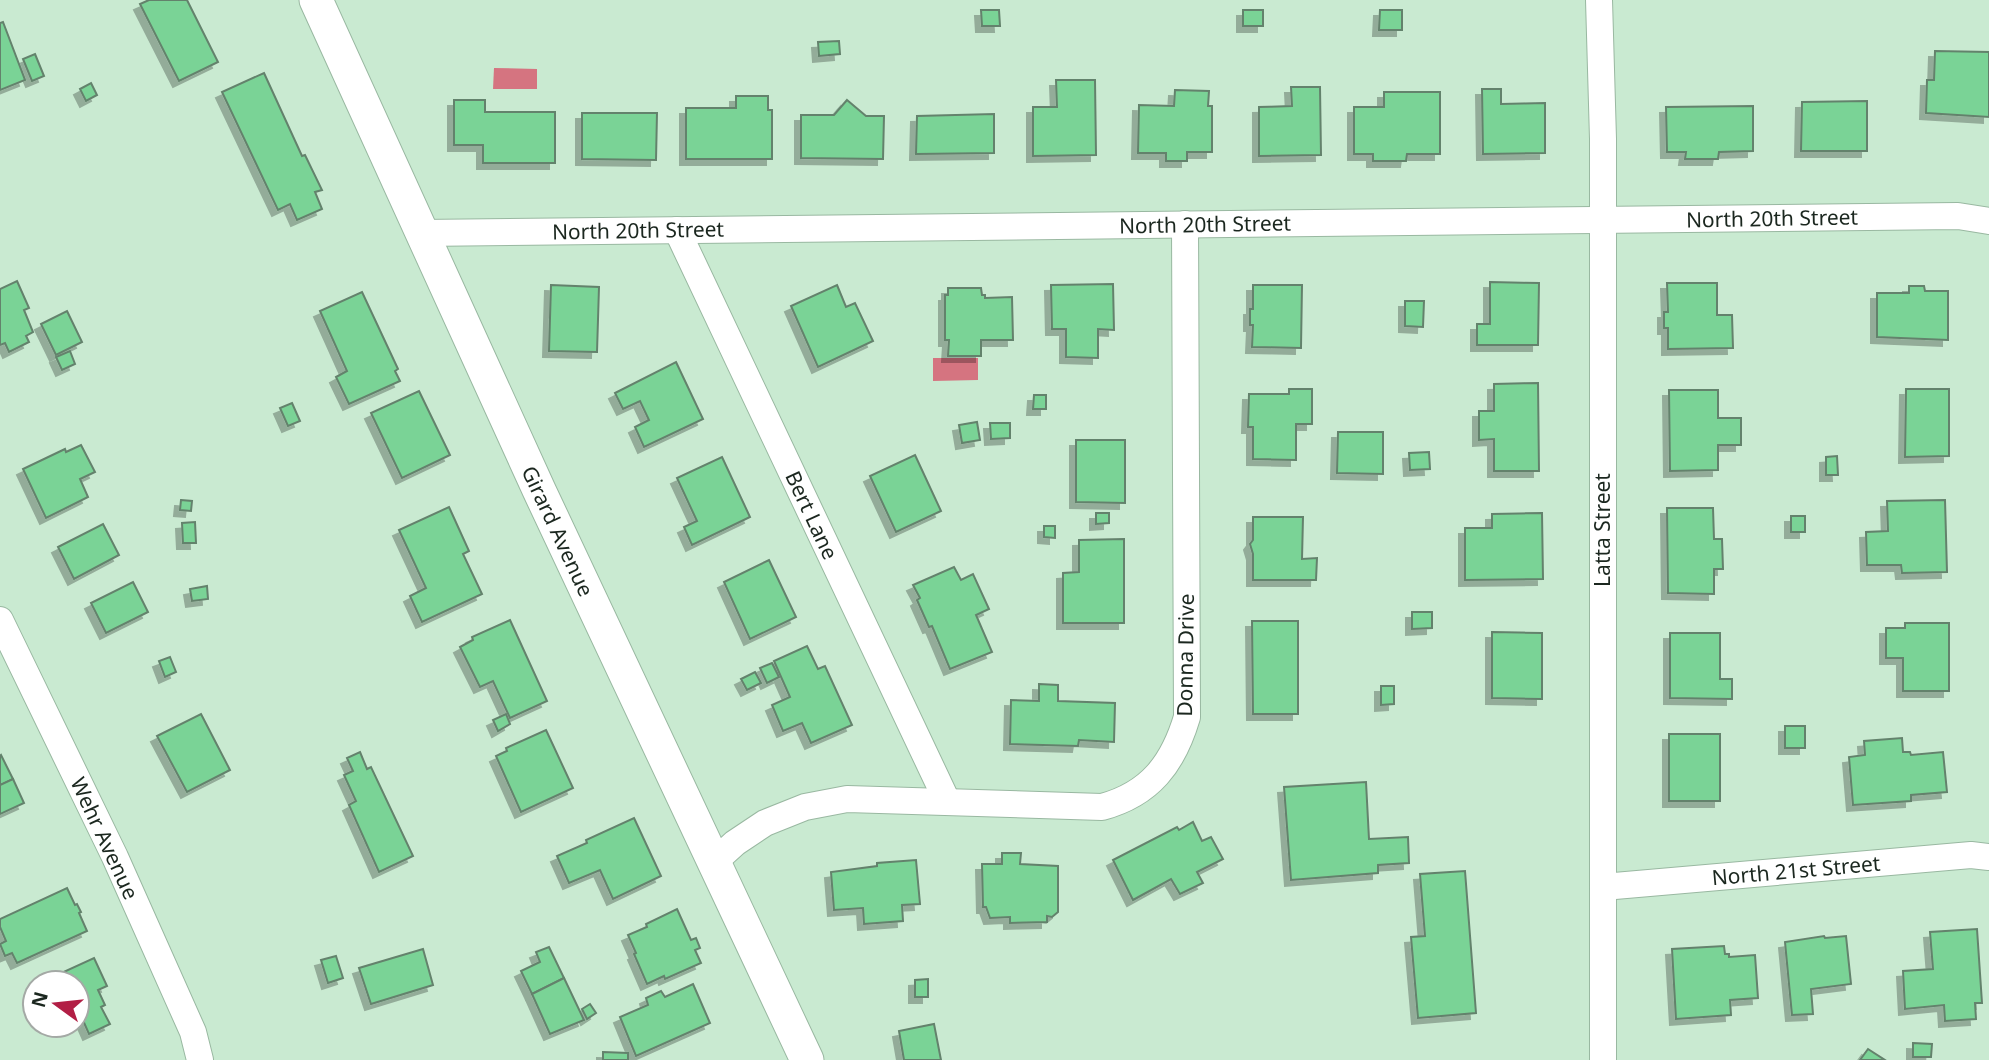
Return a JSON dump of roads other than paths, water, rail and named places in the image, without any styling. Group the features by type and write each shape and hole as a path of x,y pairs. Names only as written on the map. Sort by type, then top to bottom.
{"street":[{"name":"Girard Avenue","path":"316,0 420,233 807,1060"},
{"name":"Latta Street","path":"1599,0 1603,139 1603,1060"},
{"name":"North 20th Street","path":"420,233 1958,216 1989,221"},
{"name":"Donna Drive","path":"714,862 735,843 765,823 805,807 847,799 1102,807 1143,789 1165,768 1180,743 1187,717 1185,224"},
{"name":"Bert Lane","path":"677,230 947,801"},
{"name":"Wehr Avenue","path":"0,620 121,869 193,1032 200,1060"},
{"name":"North 21st Street","path":"1603,887 1957,856 1989,857"}]}
